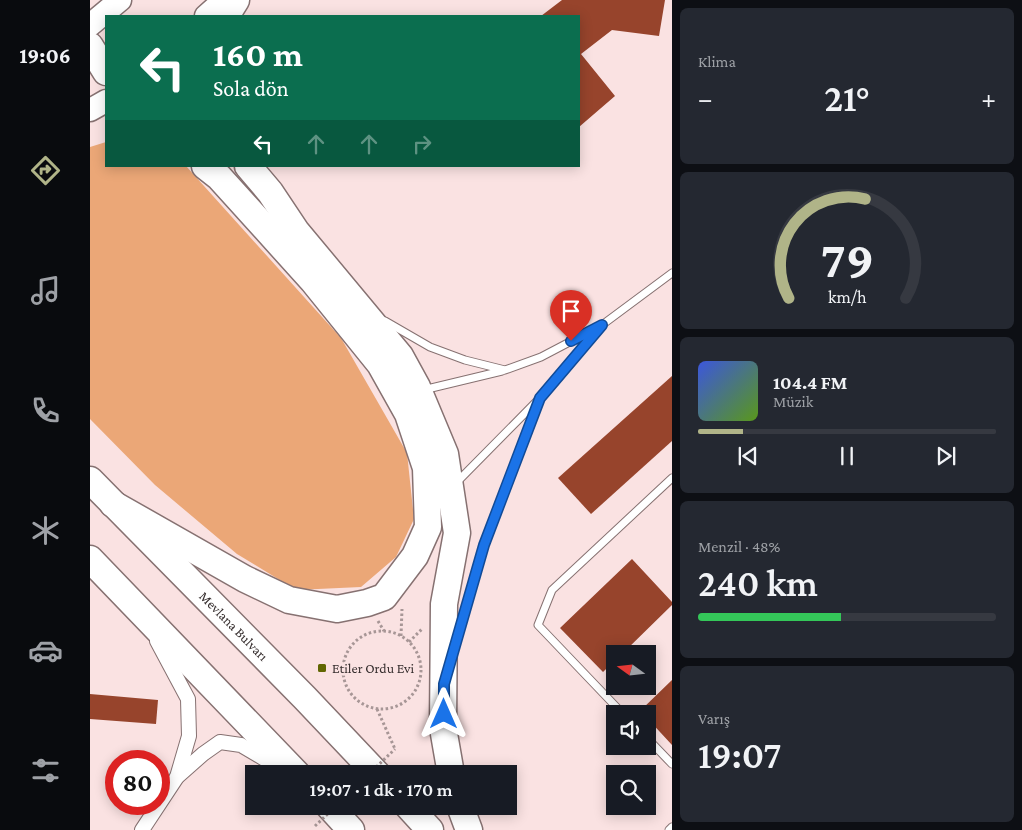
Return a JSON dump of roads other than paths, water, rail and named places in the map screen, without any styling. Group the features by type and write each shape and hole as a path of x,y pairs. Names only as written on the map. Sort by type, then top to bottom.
{"highway":[{"path":"227,15 236,0"},
{"path":"90,46 105,70"},
{"path":"113,504 246,579 289,600 337,609 384,598 415,556 428,527 426,468 408,414 380,364 313,281 218,177 205,167"},
{"path":"249,167 270,192 296,231 400,356 419,391 445,454 457,533 444,604 444,728 450,765"},
{"name":"Mevlana Bulvarı","path":"90,480 368,765"},
{"path":"90,559 288,765"},
{"path":"416,815 430,830"},
{"path":"463,815 469,830"},
{"path":"322,816 351,830"}],"main road":[{"path":"90,25 120,0"},
{"path":"207,15 224,0"},
{"path":"90,110 105,102"}],"street":[{"path":"139,610 188,698 189,736 177,777"},
{"path":"142,830 177,777 220,742 241,745 274,765"}],"lane":[{"path":"419,391 505,370 541,356 602,325 672,273"},
{"path":"353,300 398,330 430,346 465,360 505,370"},
{"path":"451,488 540,398 602,325"},
{"path":"444,684 484,545 540,398"},
{"path":"614,705 538,625 552,590 672,478"},
{"path":"656,747 672,764"},
{"path":"669,830 672,827"}],"place":[{"name":"Etiler Ordu Evi","path":"322,668"}]}
